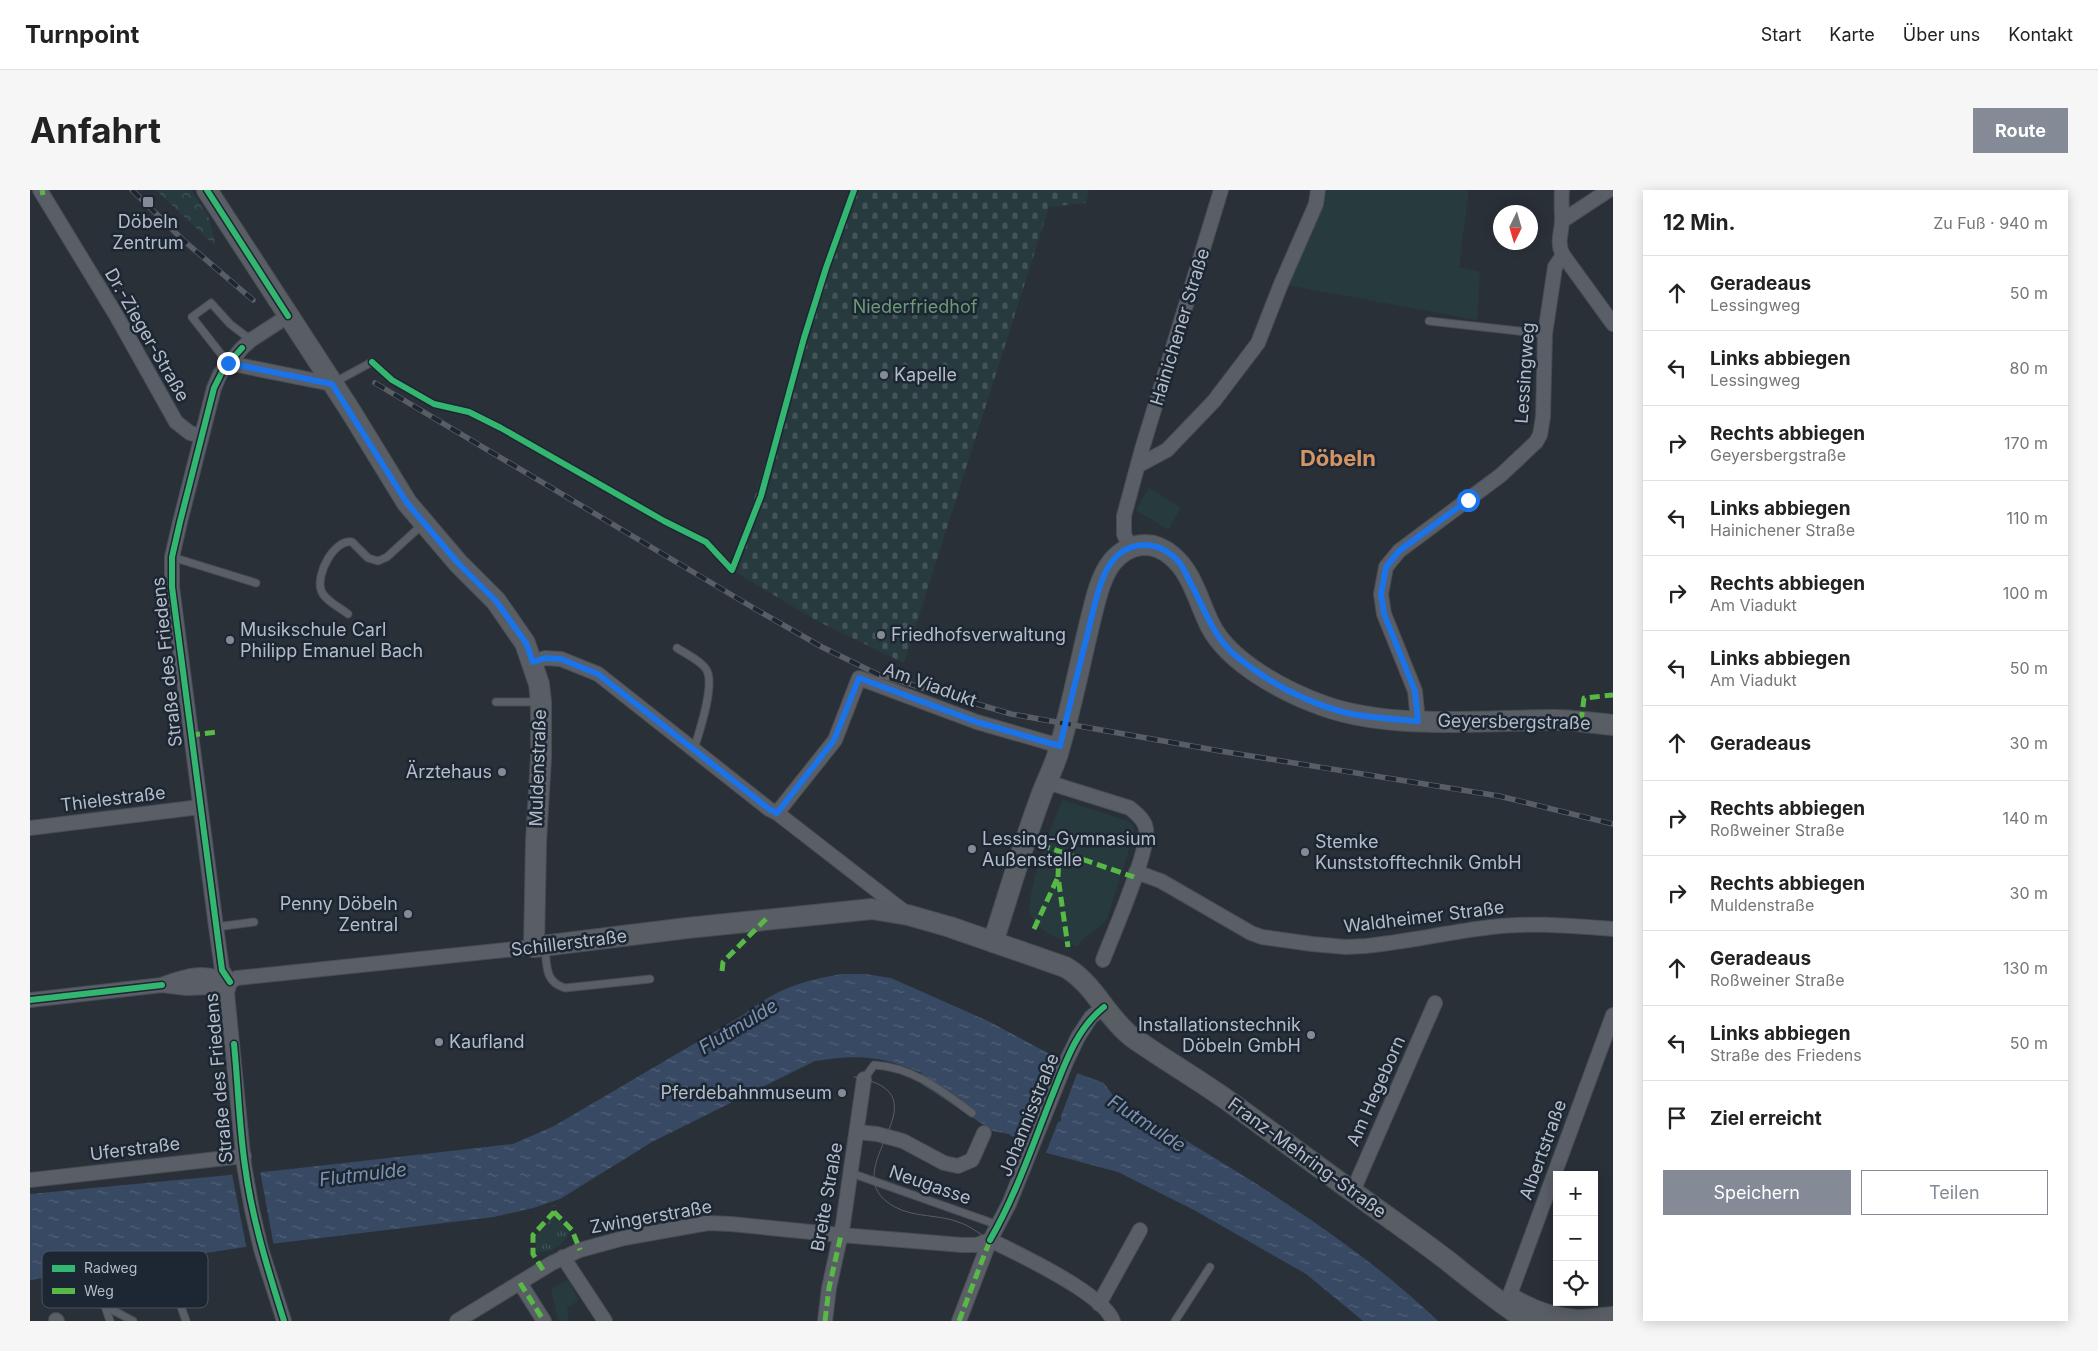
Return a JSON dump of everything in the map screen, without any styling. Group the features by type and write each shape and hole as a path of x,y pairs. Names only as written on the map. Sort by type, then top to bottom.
{"main road":[{"name":"Muldenstraße","path":"207,190 407,503 458,563 496,601 526,643 539,684 541,702 541,758 536,842 539,946"},
{"name":"Geyersbergstraße","path":"1130,548 1150,544 1170,554 1180,562 1211,627 1223,644 1254,670 1299,696 1346,712 1373,717 1458,722 1558,720 1613,725"},
{"path":"993,942 1060,746 1095,604 1106,571 1120,554 1130,548"},
{"name":"Schillerstraße","path":"539,946 872,909 908,915 993,942"},
{"name":"Franz-Mehring-Straße","path":"993,942 1077,973 1120,1025 1142,1044 1226,1099 1352,1193 1452,1264 1499,1302 1528,1321"},
{"path":"1452,1264 1539,1312 1575,1320 1613,1317"}],"street":[{"name":"Hainichener Straße","path":"1130,548 1124,534 1124,516 1142,449 1222,190"},
{"path":"1139,465 1167,450 1214,400 1258,343 1316,204 1318,190"},
{"name":"Lessingweg","path":"1418,721 1415,691 1384,614 1381,594 1386,567 1399,551 1501,475 1536,442 1540,435 1543,417 1545,334 1555,267 1563,255 1559,247 1562,221 1560,204 1562,190"},
{"path":"1562,221 1609,190"},
{"name":"Dr.-Zieger-Straße","path":"38,194 116,315 176,422 190,433 201,436"},
{"path":"1563,255 1613,324"},
{"name":"Straße des Friedens","path":"284,1321 261,1249 246,1172 227,993 230,982 222,970 216,927 172,587 172,557 201,436 214,388 220,374 228,363 252,340 288,316"},
{"path":"228,363 332,384"},
{"path":"533,662 545,658 561,659 598,674 769,809 777,813 908,915"},
{"name":"Am Viadukt","path":"777,813 834,740 859,678 977,722 1060,746"},
{"path":"1047,782 1130,808 1141,818 1146,828 1146,840 1136,872 1103,960"},
{"name":"Thielestraße","path":"30,828 200,807"},
{"name":"Waldheimer Straße","path":"1136,872 1168,885 1251,933 1288,942 1346,947 1365,946 1491,927 1545,924 1613,929"},
{"name":"Schillerstraße","path":"230,982 237,978 539,946"},
{"path":"30,1000 162,985 186,976 202,974 217,976 230,982"},
{"name":"Am Hegeborn","path":"1352,1193 1436,1003"},
{"name":"Johannisstraße","path":"959,1321 990,1240 998,1226 1066,1062 1078,1037 1091,1018 1104,1007"},
{"name":"Albertstraße","path":"1509,1297 1613,1015"},
{"name":"Breite Straße","path":"825,1321 829,1288 841,1235 851,1173 864,1079"},
{"path":"857,1132 877,1134 903,1142 944,1163 958,1166 972,1160 984,1133"},
{"name":"Uferstraße","path":"30,1180 244,1156"},
{"name":"Zwingerstraße","path":"457,1321 563,1257 594,1245 708,1224 731,1224 841,1235 976,1245 990,1240"},
{"path":"1099,1304 1140,1230"},
{"path":"990,1240 1036,1263 1091,1296 1110,1314 1113,1321"},
{"path":"563,1257 605,1321"},
{"path":"520,1283 544,1321"}],"lane":[{"path":"228,363 192,317 211,303 230,324 252,340"},
{"path":"1429,322 1545,334"},
{"path":"332,384 372,362"},
{"path":"348,614 323,595 320,588 323,566 341,544 352,542 368,558 378,561 387,557 424,524"},
{"path":"172,557 256,583"},
{"path":"677,648 704,666 708,672 708,699 694,750"},
{"path":"496,702 541,702"},
{"path":"216,927 254,922"},
{"path":"539,946 550,979 555,985 565,988 650,979"},
{"path":"864,1079 874,1065 888,1066 921,1077 972,1112"},
{"name":"Neugasse","path":"851,1173 998,1226"},
{"path":"1175,1321 1210,1267"},
{"path":"106,1308 110,1321"},
{"path":"109,1308 133,1321"},
{"path":"182,1308 186,1321"}],"green space":[{"path":"156,190 191,190 209,218 216,247"},
{"name":"Niederfriedhof","path":"854,190 1089,190 1086,203 1049,207 904,663 817,621 732,570 826,268"},
{"path":"1318,190 1469,190 1459,267 1480,272 1477,320 1281,284"},
{"path":"1149,488 1181,508 1168,530 1136,510"},
{"path":"1062,800 1128,821 1134,827 1134,834 1107,919 1077,947 1040,928 1032,918 1030,908 1031,895 1040,860"},
{"path":"554,1216 569,1229 566,1239 552,1249 536,1252 536,1236"},
{"path":"568,1280 579,1300 567,1308 569,1321 558,1321 551,1289"}],"water":[{"name":"Flutmulde","path":"842,974 865,974 891,978 988,1021 1055,1057 1052,1064 1104,1083 1114,1097 1240,1174 1324,1229 1364,1258 1438,1321 1363,1321 1306,1274 1194,1210 1118,1172 1024,1146 1009,1134 993,1131 920,1083 922,1073 882,1060 858,1057 815,1061 652,1142 560,1199 533,1208 494,1217 208,1253 208,1251 42,1251 42,1278 30,1280 30,1194 282,1170 513,1144 554,1126 743,1015 778,992 814,980"}],"pier":[{"path":"1056,1057 1055,1063 1078,1071 1061,1116 1061,1121 1058,1122 1045,1155 1021,1146 1034,1112 1034,1107"},
{"path":"260,1171 274,1247 247,1250 232,1174"}],"tram line":[{"path":"854,1077 882,1086 893,1099 893,1116 874,1174 878,1192 895,1207 919,1215 953,1220 1039,1265 1078,1287 1094,1299 1106,1310 1113,1321"}],"railway":[{"path":"132,190 183,240 253,300"},
{"path":"375,383 757,610 822,647 879,675 1011,714 1220,751 1499,796 1613,824"}],"marked path":[{"path":"42,190 43,195"},
{"path":"1581,722 1584,698 1613,695"},
{"path":"190,735 218,732"},
{"path":"1026,840 1134,877"},
{"path":"1059,852 1058,877 1068,947"},
{"path":"1034,929 1058,877"},
{"path":"722,971 723,962 766,919"},
{"path":"543,1270 533,1254 533,1235 554,1212 553,1206"},
{"path":"554,1212 572,1230 580,1250"},
{"path":"825,1321 829,1288 841,1235"},
{"path":"959,1321 990,1240"},
{"path":"520,1283 544,1321"}],"cycle path":[{"path":"207,190 288,316"},
{"path":"372,362 392,380 434,404 469,412 501,428 664,521 706,542 732,570 761,496 804,338 826,268 854,190"},
{"path":"230,982 222,970 172,587 172,557 214,388 224,368 242,348"},
{"path":"30,1000 162,985"},
{"path":"990,1240 1016,1187 1072,1048 1086,1026 1104,1007"},
{"path":"234,1044 241,1135 248,1186 261,1244 284,1321"}],"place":[{"name":"Döbeln Zentrum","path":"148,202"},
{"name":"Kapelle","path":"884,375"},
{"name":"Friedhofsverwaltung","path":"881,635"},
{"name":"Musikschule Carl Philipp Emanuel Bach","path":"230,640"},
{"name":"Ärztehaus","path":"502,772"},
{"name":"Lessing-Gymnasium Außenstelle","path":"972,849"},
{"name":"Stemke Kunststofftechnik GmbH","path":"1305,852"},
{"name":"Penny Döbeln Zentral","path":"408,914"},
{"name":"Installationstechnik Döbeln GmbH","path":"1311,1035"},
{"name":"Kaufland","path":"439,1042"},
{"name":"Pferdebahnmuseum","path":"842,1093"}],"district":[{"name":"Döbeln","path":"1338,458"}],"route":[{"path":"228,363 332,384 407,503 458,563 496,601 526,643 533,662 545,658 561,659 580,665 598,674 769,809 777,813 834,740 859,678 900,695 977,722 1060,746 1075,680 1095,604 1106,571 1120,554 1140,544 1150,544 1160,548 1180,562 1211,627 1223,644 1254,670 1272,682 1299,696 1346,712 1373,717 1418,721 1415,691 1384,614 1381,594 1386,567 1399,551 1468,500"}]}
